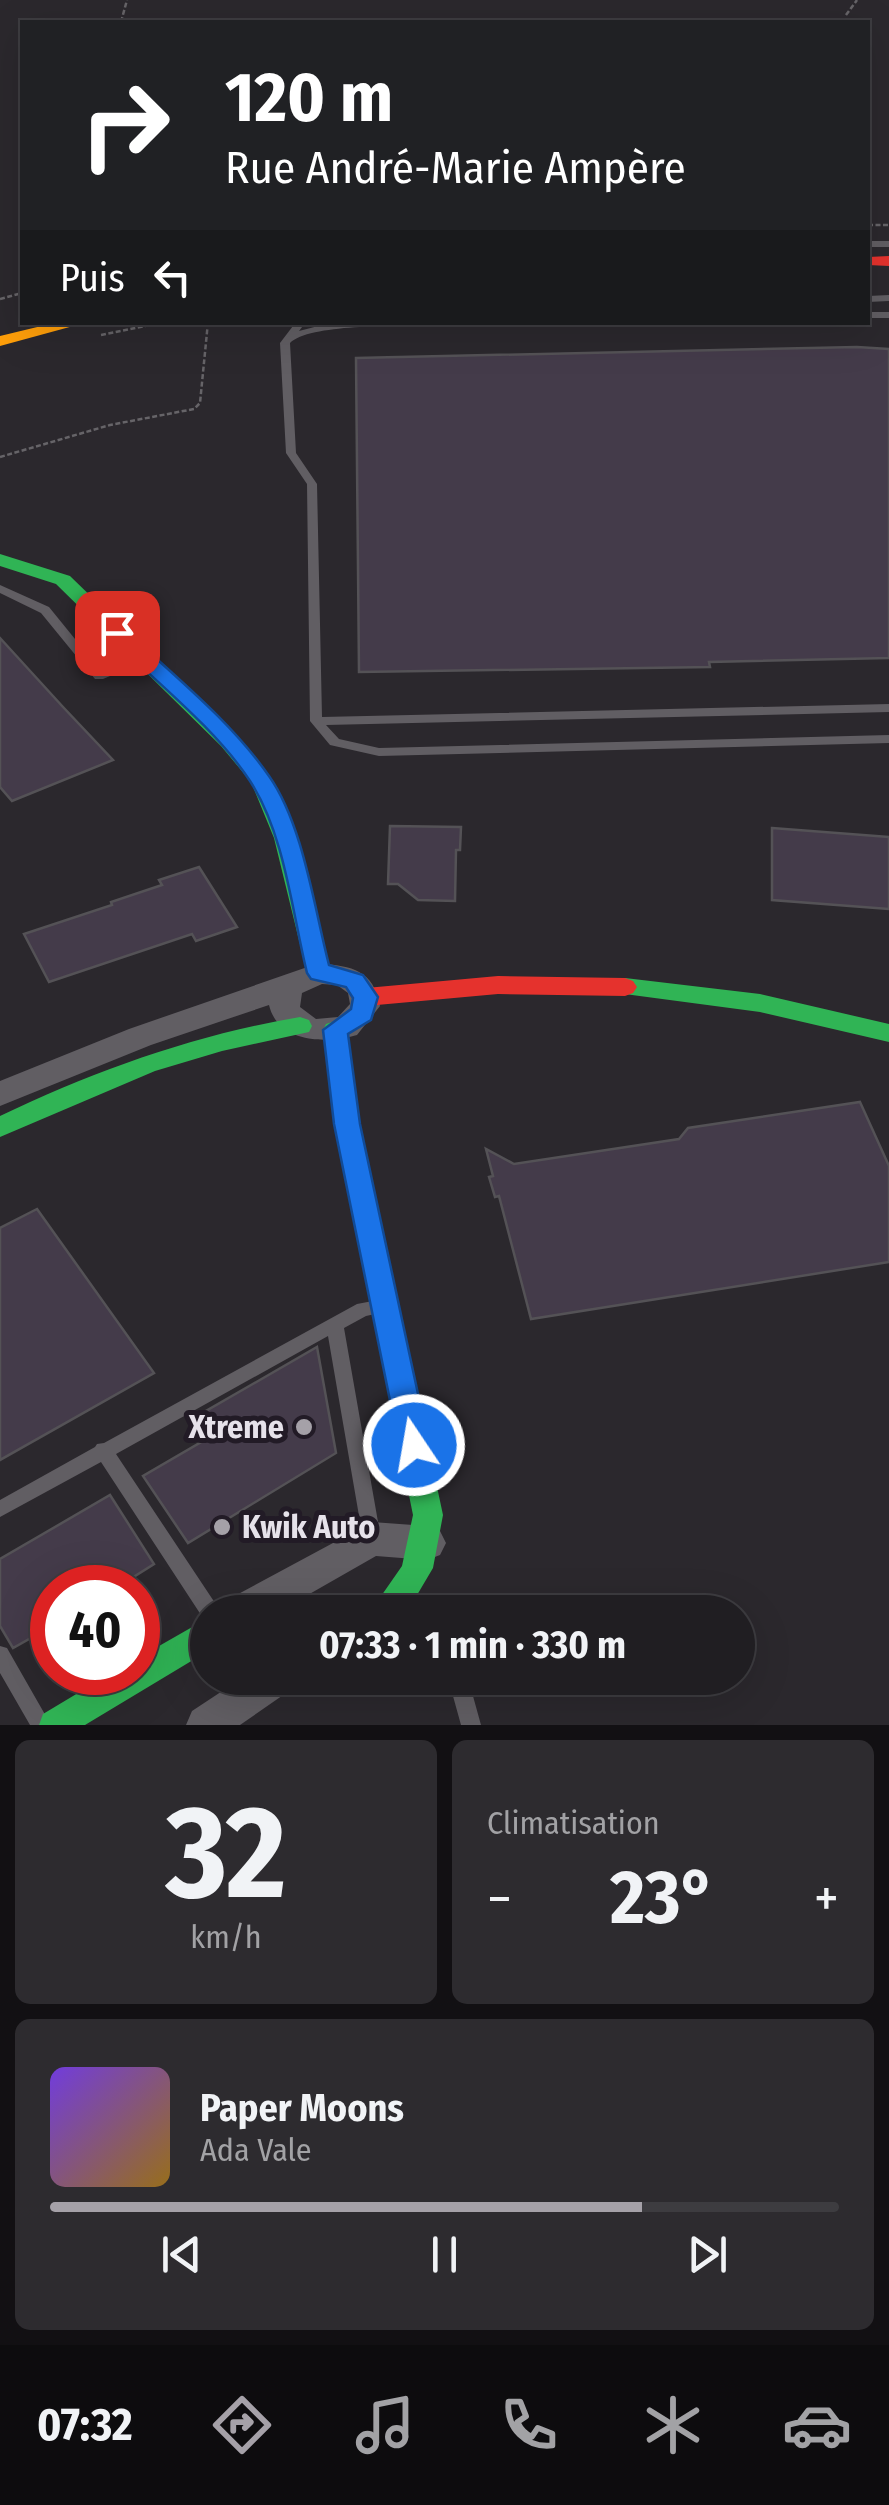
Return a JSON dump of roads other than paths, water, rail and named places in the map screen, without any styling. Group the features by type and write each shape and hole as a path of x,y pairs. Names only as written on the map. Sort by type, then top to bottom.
{"street":[{"path":"0,338 44,325"},
{"path":"0,338 65,325"},
{"path":"0,560 64,580 228,741 261,780 285,838 319,973"},
{"path":"0,1094 140,1036 290,987 319,973 354,981 366,997"},
{"path":"366,997 530,984 643,987 778,1006 889,1032"},
{"path":"290,987 285,995 286,1013 300,1026"},
{"path":"0,1127 152,1062 248,1034 300,1026 335,1030 362,1014 366,997"},
{"path":"335,1030 347,1124 428,1515 427,1543 407,1595"},
{"path":"273,1595 372,1539 427,1543"},
{"path":"55,1725 190,1644"},
{"path":"206,1725 251,1695"}],"lane":[{"path":"299,325 286,343 291,453 312,484 316,721 336,742 379,752 889,740"},
{"path":"290,336 326,327 366,325"},
{"path":"0,589 45,610 99,676 144,659"},
{"path":"316,721 889,708"},
{"path":"0,1509 363,1309 385,1306"},
{"path":"335,1324 372,1539"},
{"path":"103,1450 199,1595"},
{"path":"0,1655 41,1725"},
{"path":"463,1695 471,1725"}],"place":[{"name":"Xtreme","path":"304,1427"},
{"name":"Kwik Auto","path":"222,1527"}]}
